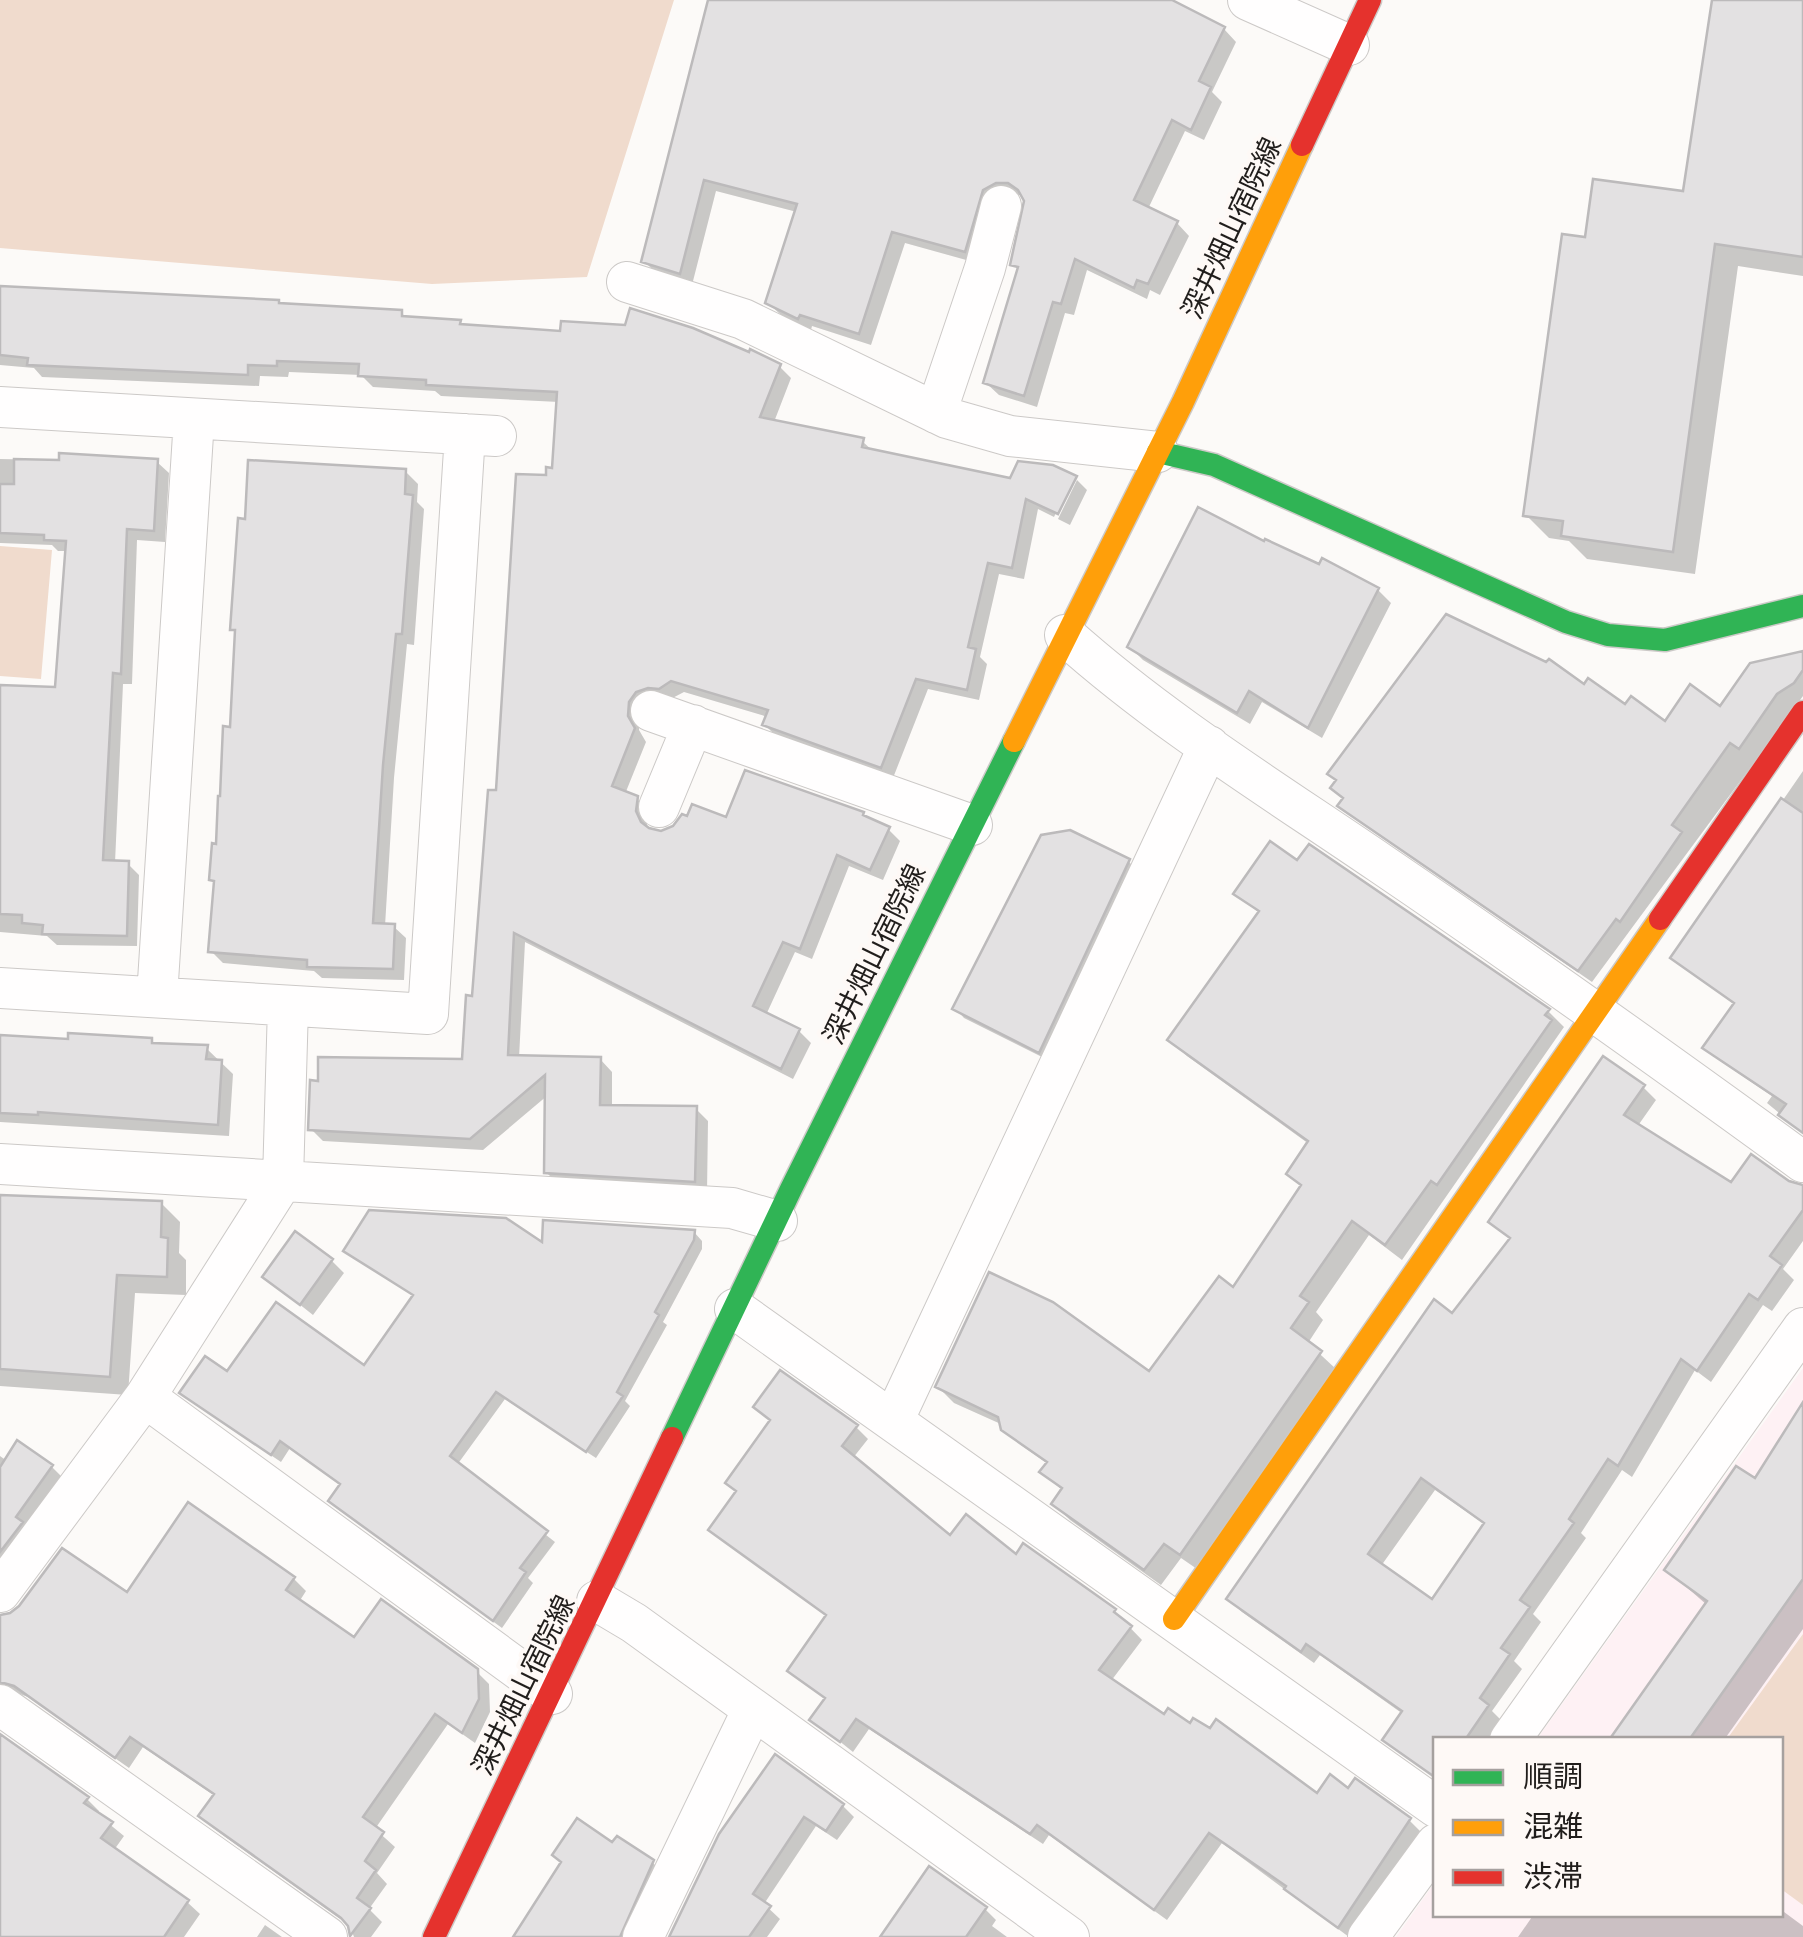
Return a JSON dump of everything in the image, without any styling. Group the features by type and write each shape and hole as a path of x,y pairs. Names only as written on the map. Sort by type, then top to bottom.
{"main road":[{"name":"深井畑山宿院線","path":"434,1937 777,1221 1158,452 1370,0"},
{"path":"1158,452 1214,465 1566,622 1608,635 1664,640 1803,606"},
{"path":"1174,1619 1803,712"}],"street":[{"path":"1248,0 1349,45"},
{"path":"936,413 985,268 1001,206"},
{"path":"627,282 743,319 936,413 1010,436 1158,452"},
{"path":"0,408 481,435 428,1014 0,988"},
{"path":"157,997 194,419"},
{"path":"1065,635 1101,667 1210,746 1598,1012 1803,1162"},
{"path":"652,711 972,825"},
{"path":"658,806 693,726"},
{"path":"893,1421 1210,746"},
{"path":"0,1592 145,1397 283,1180 288,1006"},
{"path":"0,1164 732,1208 777,1221"},
{"path":"735,1308 1433,1806"},
{"path":"1512,1737 1803,1328"},
{"path":"145,1397 552,1694"},
{"path":"596,1601 634,1623 753,1709 1018,1922 1069,1937"},
{"path":"0,1705 327,1937"},
{"path":"643,1937 753,1709"},
{"path":"1368,1937 1433,1848"}],"shaded area":[{"path":"0,0 674,0 587,277 432,284 0,248"},
{"path":"0,546 52,550 41,679 0,676"},
{"path":"1803,1368 1803,1937 1396,1937 1433,1885 1433,1917 1783,1917 1783,1737 1538,1737"},
{"path":"1803,1634 1803,1905 1783,1890 1783,1737 1728,1737"}],"building":[{"path":"708,0 1172,0 1225,27 1199,81 1211,87 1191,130 1172,120 1134,200 1178,221 1148,284 1137,280 1134,288 1075,259 1061,304 1053,302 1024,396 983,383 1018,267 1010,265 1024,201 1008,183 996,183 983,190 965,252 892,232 859,334 800,315 798,319 765,303 797,204 704,180 680,274 641,262"},
{"path":"1712,0 1803,0 1803,257 1715,244 1673,552 1561,536 1563,521 1523,516 1562,234 1585,237 1593,179 1683,191"},
{"path":"0,286 279,300 402,310 402,316 461,320 460,324 560,331 561,321 625,325 630,308 693,328 749,352 750,349 781,364 760,417 864,438 862,447 1010,478 1018,461 1053,465 1077,476 1058,514 1026,499 1012,568 988,563 968,647 976,649 967,690 916,679 881,768 762,725 768,710 671,681 659,689 636,692 629,702 628,716 635,728 612,786 638,796 636,811 649,828 661,831 673,826 682,814 687,816 692,804 726,817 745,770 864,812 863,815 890,827 870,870 837,855 800,949 783,942 753,1006 800,1029 781,1069 514,933 508,1055 601,1057 600,1105 697,1106 695,1182 544,1173 545,1075 470,1139 308,1130 310,1080 318,1081 318,1057 462,1059 466,995 472,996 488,790 496,790 516,474 546,475 546,467 552,468 557,392 426,385 426,380 358,376 359,364 277,361 277,366 248,365 248,375 27,365 28,358 0,355"},
{"path":"59,453 158,459 154,531 127,529 121,674 113,673 103,860 129,861 127,936 42,934 43,925 22,923 22,915 0,914 0,685 55,687 66,541 44,540 44,535 0,533 0,484 14,484 14,459 59,460"},
{"path":"248,460 406,469 405,494 413,495 402,634 396,634 383,765 373,923 395,924 393,969 307,967 307,960 208,952 214,881 209,880 212,843 216,844 223,726 230,727 235,630 230,630 238,518 245,519"},
{"path":"1198,507 1319,564 1322,558 1379,588 1308,728 1249,691 1237,713 1127,647"},
{"path":"1446,614 1546,662 1549,659 1584,684 1588,678 1625,704 1631,696 1665,721 1690,684 1720,706 1750,663 1803,651 1803,670 1794,683 1777,694 1739,749 1730,743 1672,825 1682,832 1620,922 1616,919 1578,971 1337,806 1343,798 1330,788 1336,780 1327,774"},
{"path":"1781,798 1803,813 1803,1133 1778,1115 1786,1104 1702,1048 1734,1003 1670,958"},
{"path":"1070,830 1130,859 1039,1053 952,1009 1041,835"},
{"path":"1270,841 1297,860 1309,844 1550,1009 1545,1015 1552,1020 1437,1185 1431,1181 1385,1245 1352,1221 1300,1296 1309,1302 1291,1328 1322,1351 1180,1555 1164,1544 1144,1570 1051,1504 1062,1488 1039,1472 1047,1462 1001,1430 998,1417 935,1387 989,1272 1053,1302 1149,1371 1219,1276 1233,1287 1301,1185 1286,1174 1308,1141 1167,1040 1259,911 1233,894"},
{"path":"68,1033 208,1045 206,1059 222,1060 218,1125 38,1112 0,1113 0,1035 68,1039"},
{"path":"1603,1056 1645,1085 1624,1115 1731,1182 1751,1154 1789,1181 1803,1185 1803,1210 1770,1256 1782,1265 1758,1300 1749,1294 1697,1371 1681,1359 1618,1466 1608,1459 1569,1519 1574,1523 1520,1600 1530,1607 1501,1648 1510,1654 1480,1698 1489,1705 1467,1737 1433,1737 1433,1776 1382,1740 1402,1711 1306,1644 1301,1652 1226,1599 1434,1299 1452,1313 1510,1238 1488,1222","holes":["1421,1478 1484,1523 1432,1599 1368,1554"]},
{"path":"0,1195 162,1201 161,1237 168,1238 167,1277 117,1275 110,1377 0,1369"},
{"path":"369,1210 506,1218 542,1242 543,1220 695,1230 694,1240 655,1312 659,1315 617,1392 623,1396 586,1452 496,1392 450,1456 548,1531 520,1568 526,1572 493,1621 328,1501 340,1484 280,1441 271,1455 179,1393 205,1356 227,1371 276,1302 364,1365 413,1295 343,1251"},
{"path":"295,1231 333,1259 300,1305 262,1277"},
{"path":"780,1370 858,1425 842,1446 950,1535 966,1514 1016,1554 1023,1543 1116,1609 1114,1612 1132,1626 1099,1670 1164,1714 1168,1708 1190,1723 1193,1718 1210,1728 1216,1719 1317,1793 1330,1774 1348,1788 1355,1778 1411,1818 1338,1928 1209,1833 1154,1910 1037,1825 1030,1834 856,1719 840,1742 809,1720 825,1698 787,1671 826,1615 708,1530 736,1491 725,1483 770,1420 753,1407"},
{"path":"1803,1402 1803,1579 1691,1737 1611,1737 1707,1601 1664,1570 1736,1466 1755,1478"},
{"path":"17,1440 53,1465 16,1517 23,1522 0,1552 0,1467"},
{"path":"188,1502 295,1577 286,1590 354,1637 381,1599 478,1669 479,1699 462,1733 435,1714 363,1817 384,1832 365,1861 376,1870 357,1898 371,1908 350,1936 341,1918 198,1816 214,1794 130,1737 115,1758 14,1686 0,1682 0,1615 19,1606 62,1548 127,1592"},
{"path":"0,1734 89,1797 84,1803 113,1822 101,1838 189,1900 164,1937 0,1937"},
{"path":"775,1754 844,1804 826,1831 804,1817 753,1894 771,1906 749,1937 669,1937 719,1834"},
{"path":"577,1818 612,1842 617,1836 654,1860 620,1937 513,1937 561,1862 552,1855"},
{"path":"929,1866 987,1907 966,1937 880,1937"}],"traffic: fast":[{"path":"1158,452 1214,465 1566,622 1608,635 1665,640 1803,606"},
{"path":"672,1438 1014,741"}],"traffic: slow":[{"path":"1014,741 1183,402 1302,145"},
{"path":"1174,1619 1660,919"}],"traffic: jam":[{"path":"1302,145 1370,0"},
{"path":"1660,919 1803,712"},
{"path":"434,1937 672,1438"}]}
